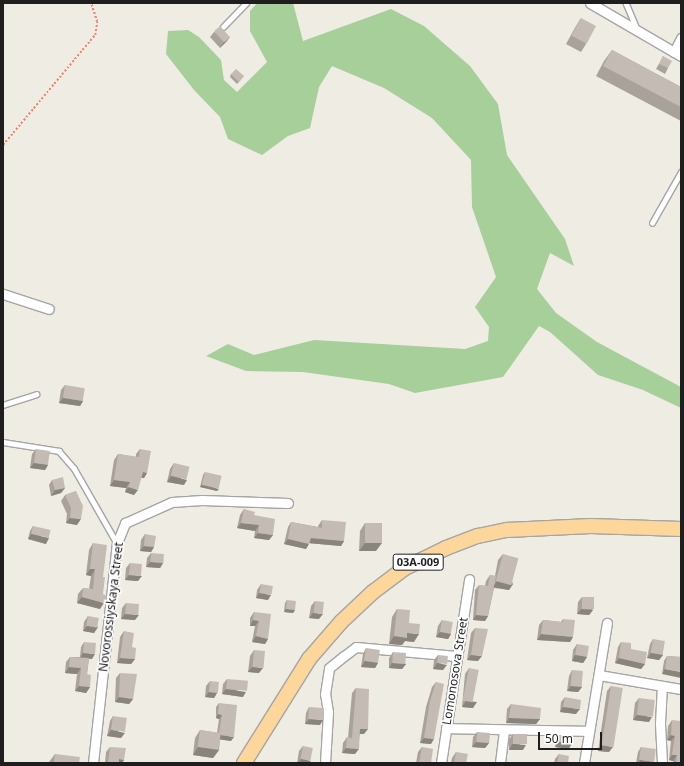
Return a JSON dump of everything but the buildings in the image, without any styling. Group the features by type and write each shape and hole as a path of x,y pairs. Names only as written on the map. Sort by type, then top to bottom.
{"main road":[{"name":"03А-009","path":"244,763 309,659 341,622 373,592 403,569 453,545 478,536 507,530 591,526 681,529"}],"street":[{"path":"590,3 677,54 681,38"},
{"path":"3,294 49,309"},
{"name":"Novorossiyskaya Street","path":"93,763 117,543 125,524 172,502 202,500 288,503"},
{"name":"Lomonosova Street","path":"441,763 468,579"},
{"path":"584,763 588,731 607,623"},
{"path":"325,763 328,712 325,694 330,668 344,656 356,647 457,656"},
{"path":"599,675 681,689"},
{"path":"662,686 660,723 662,763"},
{"path":"446,728 504,731 588,731"},
{"path":"500,763 504,731"}],"lane":[{"path":"223,27 246,3"},
{"path":"626,3 638,31"},
{"path":"652,223 681,172"},
{"path":"3,405 36,394"},
{"path":"3,442 59,451 74,468 117,543"}],"path":[{"path":"3,145 95,35 97,22 91,3"}],"green space":[{"path":"257,3 293,3 303,41 391,9 424,26 470,66 498,104 507,155 565,239 574,266 550,253 537,289 556,313 597,342 681,387 681,408 643,390 598,375 550,332 539,326 503,377 415,393 389,384 303,372 246,371 206,356 228,344 254,355 314,340 465,349 488,341 489,327 475,307 496,277 472,207 471,160 432,118 384,88 332,66 319,87 310,128 288,136 262,155 228,139 220,117 194,90 166,54 168,31 188,30 199,37 221,60 224,80 237,92 267,62 250,31 250,11"}]}
